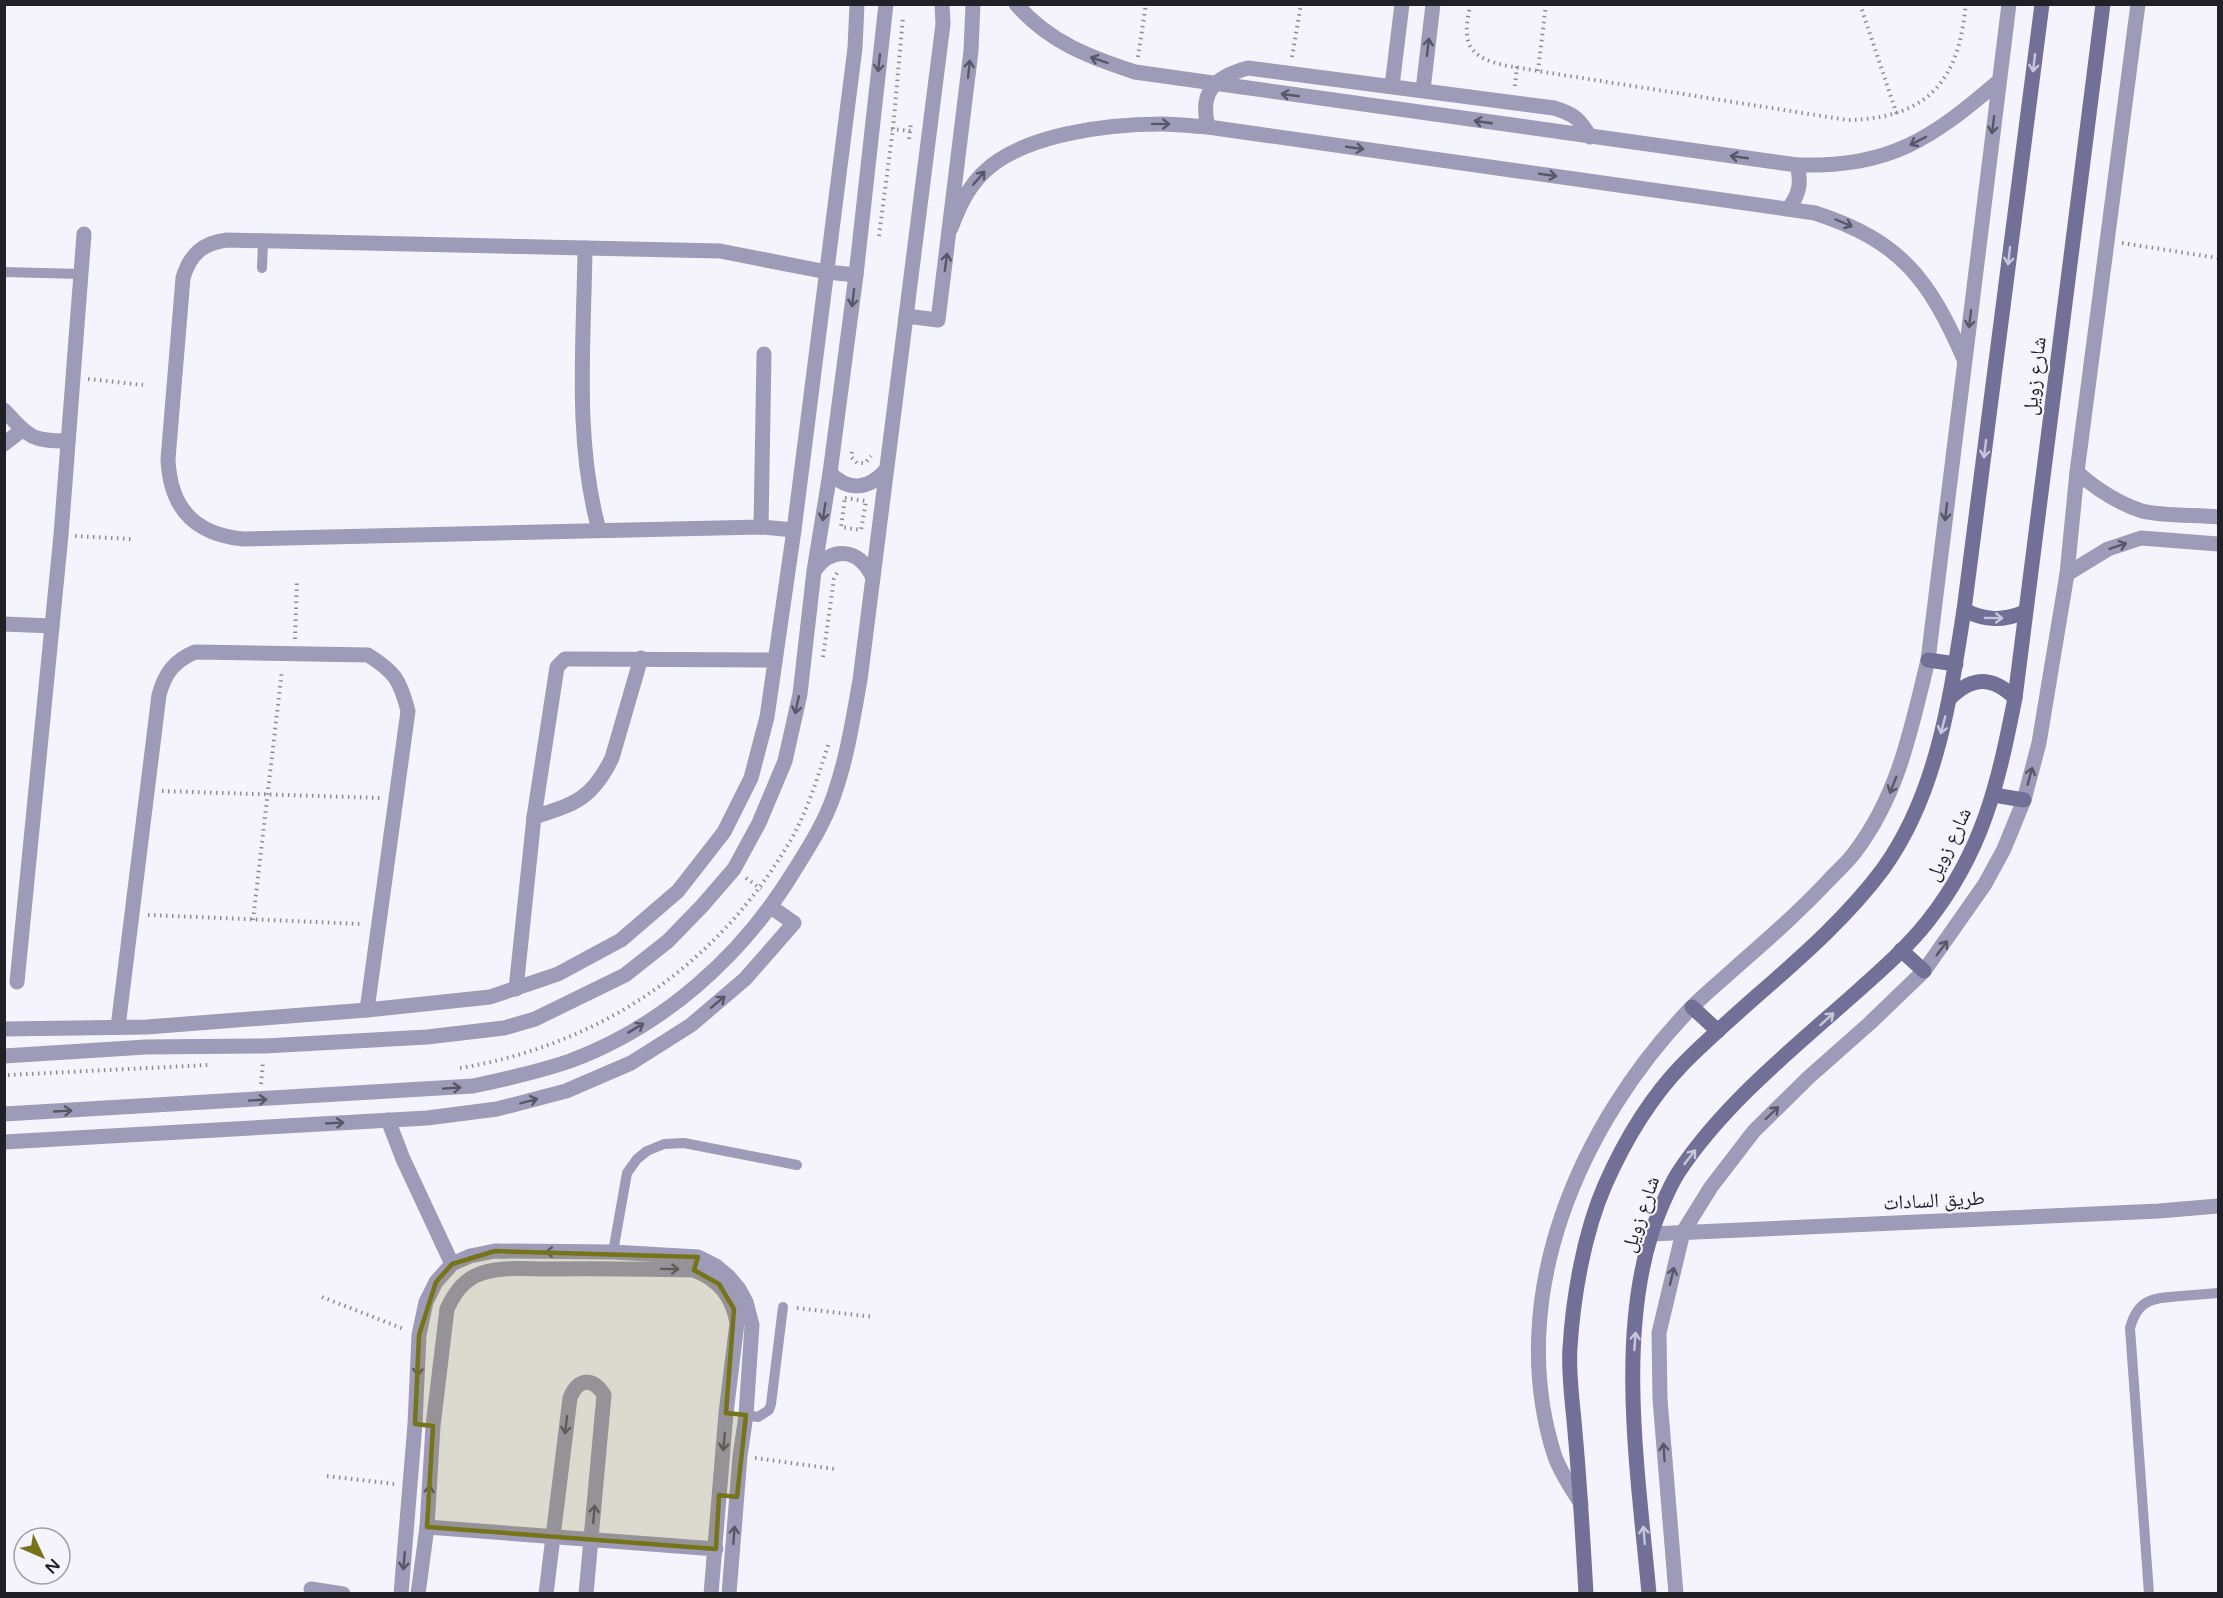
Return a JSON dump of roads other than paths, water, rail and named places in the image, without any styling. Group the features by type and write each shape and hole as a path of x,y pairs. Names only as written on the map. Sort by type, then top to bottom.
{"main road":[{"name":"شارع زويل","path":"1586,1593 1569,1350 1586,1243 1604,1187 1624,1147 1654,1098 1682,1065 1842,916 1883,869 1914,818 1931,771 1950,698 1964,610 2042,4"},
{"name":"شارع زويل","path":"1649,1593 1634,1418 1633,1370 1640,1289 1651,1234 1676,1175 1723,1115 1901,950 1926,923 1962,870 1982,829 1994,795 2015,698 2103,4"},
{"path":"1964,610 1979,617 1995,620 2010,618 2025,612"},
{"path":"1928,660 1956,664"},
{"path":"1950,698 1961,688 1975,682 1990,682 2004,688 2015,698"},
{"path":"1994,795 2024,800"},
{"path":"1901,950 1924,971"},
{"path":"1692,1007 1718,1031"}],"street":[{"path":"4,1029 147,1027 367,1010 490,997 558,974 621,940 678,891 724,832 751,778 767,717 795,530 855,48 857,4"},
{"path":"4,1056 146,1047 265,1046 427,1037 504,1028 535,1020 596,990 633,968 668,941 734,869 759,824 785,760 800,694 814,571 830,473 856,275 886,4"},
{"path":"4,1114 170,1106 473,1086 523,1076 571,1060 618,1039 661,1013 694,989 739,947 774,904 815,838 837,786 847,752 860,680 929,133 942,24 942,4"},
{"path":"906,316 938,320 971,51 973,4"},
{"path":"1016,4 1054,38 1089,57 1135,72 1797,165 1825,166 1853,163 1881,157 1907,147 1954,119 1998,81"},
{"path":"1392,86 1402,4"},
{"path":"1423,90 1433,4"},
{"path":"1581,1505 1556,1459 1543,1410 1538,1349 1540,1308 1550,1258 1569,1197 1591,1146 1622,1094 1658,1045 1692,1007 1799,911 1855,853 1885,804 1906,750 1928,660 2009,4"},
{"path":"1676,1593 1660,1399 1659,1333 1683,1233 1711,1187 1754,1131 1924,971 1985,884 2004,849 2024,800 2039,743 2067,574 2077,472 2138,4"},
{"path":"1208,127 1204,112 1206,98 1214,84 1229,73 1248,68 1554,108 1569,112 1582,123 1590,137"},
{"path":"951,228 962,199 984,172 1012,152 1044,140 1123,125 1163,124 1208,127 1815,213 1867,234 1891,250 1911,269 1930,290 1965,360"},
{"path":"1788,208 1799,188 1800,177 1797,165"},
{"path":"17,982 61,535 84,234"},
{"path":"795,530 761,527 243,539 223,537 204,529 188,516 176,499 169,480 168,459 183,278 187,266 203,246 227,240 720,251 826,272 856,275"},
{"path":"585,248 583,429 585,466 599,530"},
{"path":"761,527 764,354"},
{"path":"4,411 22,430 41,441 68,441"},
{"path":"4,444 22,430"},
{"path":"830,473 838,481 848,486 858,487 869,485 885,471"},
{"path":"2077,472 2115,500 2144,511 2218,517"},
{"path":"2141,538 2144,511"},
{"path":"2067,574 2108,549 2141,538 2218,544"},
{"path":"814,571 820,562 829,556 850,554 860,559 872,576"},
{"path":"4,624 52,626"},
{"path":"118,1027 159,695 163,680 171,668 182,658 195,652 368,655 389,668 402,688 408,711 367,1010"},
{"path":"534,817 578,801 596,785 605,772 612,758 641,658"},
{"path":"516,988 534,817 557,667 565,659 776,660"},
{"path":"4,1142 427,1118 497,1109 566,1091 631,1063 691,1025 745,979 794,923 774,904"},
{"path":"146,1047 147,1027"},
{"path":"168,1132 170,1106"},
{"path":"388,1120 403,1159 452,1264"},
{"name":"طريق السادات","path":"1651,1234 2136,1212 2218,1206"},
{"path":"401,1593 411,1486 419,1335 426,1302 436,1282 452,1264 470,1256 495,1251 612,1252 641,1262"},
{"path":"518,1269 519,1252"},
{"path":"577,1269 578,1253"},
{"path":"470,1256 479,1274"},
{"path":"418,1593 427,1527 433,1426 447,1309 454,1294 464,1283 479,1274 518,1269 577,1269 641,1262 696,1263 716,1266 729,1277 733,1292 746,1302 744,1324 726,1413 711,1593"},
{"path":"426,1302 447,1309"},
{"path":"729,1593 740,1456 746,1415 744,1324"},
{"path":"419,1335 444,1337"},
{"path":"546,1593 570,1398 574,1389 581,1383 591,1382 599,1387 604,1395 586,1593"},
{"path":"726,1413 746,1415"},
{"path":"415,1424 433,1426"},
{"path":"719,1494 737,1497"},
{"path":"427,1527 716,1549"},
{"path":"311,1589 343,1593"}],"lane":[{"path":"262,268 263,241"},
{"path":"4,272 80,274"},
{"path":"612,1252 627,1173 637,1159 647,1151 664,1144 684,1143 797,1165"},
{"path":"2149,1593 2130,1328 2133,1317 2147,1301 2157,1298 2218,1293"},
{"path":"746,1415 758,1417 769,1410 783,1306"}]}
